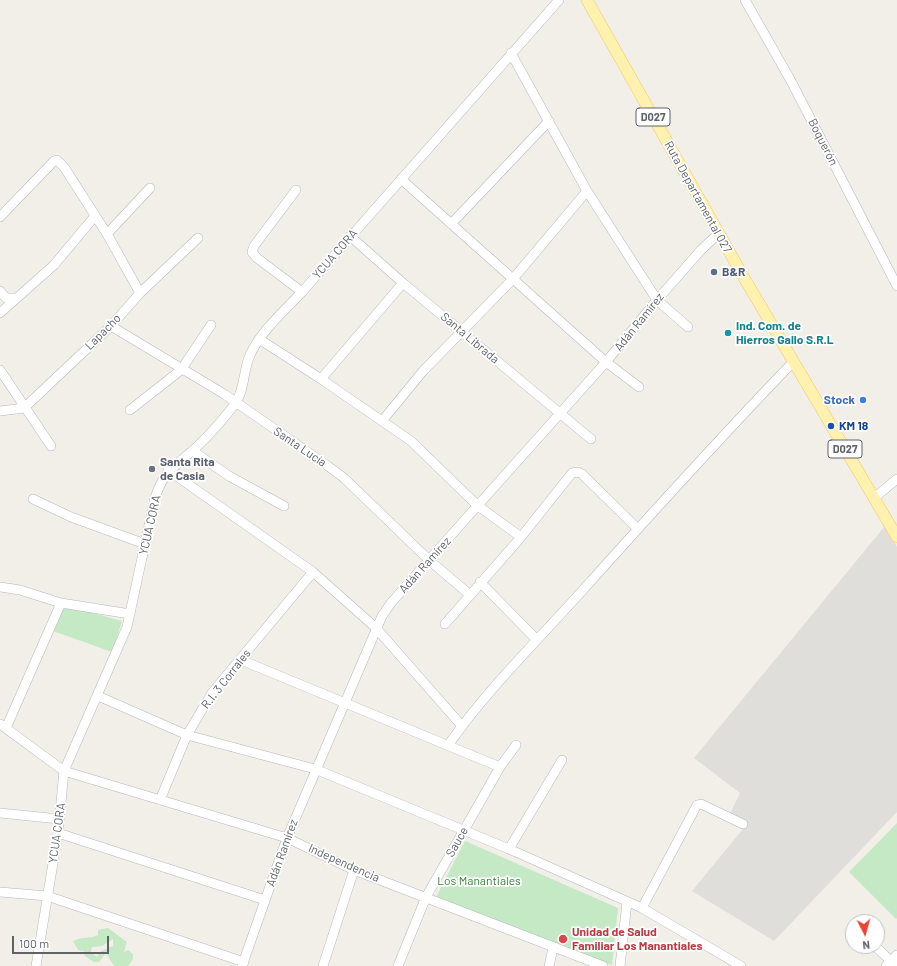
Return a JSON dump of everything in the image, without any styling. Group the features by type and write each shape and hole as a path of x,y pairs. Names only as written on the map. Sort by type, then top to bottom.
{"main road":[{"name":"Ruta Departamental 027","path":"587,0 793,362 897,537"}],"street":[{"name":"YCUA CORA","path":"36,966 58,833 64,771 122,641 130,614 157,492 168,470 192,451 235,403 244,380 246,366 259,339 559,0"},
{"name":"Boquerón","path":"745,0 791,81 897,286"},
{"path":"511,53 587,191 656,300 688,327"},
{"path":"451,224 549,121"},
{"path":"0,217 54,161 57,160 64,167 107,234 140,293"},
{"path":"401,179 606,362 639,387"},
{"path":"107,234 150,188"},
{"path":"296,190 254,246 252,252 257,258 302,292"},
{"path":"382,421 423,371 513,279 587,191"},
{"path":"0,313 54,265 95,216"},
{"name":"Adán Ramírez","path":"243,964 287,838 315,769 376,628 391,603 606,362 656,300 701,250 719,233"},
{"name":"Santa Librada","path":"350,236 403,283 591,439"},
{"name":"Lapacho","path":"24,408 111,326 140,293 198,238"},
{"path":"321,379 403,283"},
{"path":"0,291 6,298 16,298"},
{"path":"130,410 181,370 211,325"},
{"name":"Santa Lucía","path":"111,326 181,370 224,394 344,478 428,560 469,594"},
{"path":"259,339 321,379 411,441 478,506 521,537"},
{"path":"449,744 462,726 537,640 793,362"},
{"path":"0,370 24,408 51,446"},
{"path":"0,411 24,408"},
{"path":"192,451 229,476 284,506"},
{"path":"168,470 314,572 376,628 462,726"},
{"path":"445,624 469,594 521,537 572,473 578,472 638,529"},
{"path":"874,498 897,479"},
{"path":"32,499 71,517 145,544"},
{"name":"R.I. 3 Corrales","path":"160,800 187,735 212,693 314,572"},
{"path":"480,582 537,640"},
{"path":"0,587 20,590 61,603 130,614"},
{"path":"3,726 61,603"},
{"path":"241,660 449,744 500,767"},
{"path":"98,696 187,735 315,769 464,830 642,908 741,966"},
{"name":"Independencia","path":"3,726 64,771 287,838 354,870 603,966"},
{"name":"Sauce","path":"398,966 426,897 500,767 516,745"},
{"path":"509,849 562,760"},
{"path":"642,908 697,805 701,804 743,824"},
{"path":"0,813 59,819"},
{"path":"58,833 265,900"},
{"path":"323,966 354,870"},
{"path":"0,892 47,896 243,964"},
{"path":"620,966 627,902"},
{"path":"549,966 553,948"},
{"path":"884,954 892,962"}],"shaded area":[{"path":"885,526 897,547 897,812 774,941 692,891 747,824 729,816 740,793 694,758"}],"green space":[{"path":"63,605 122,621 112,652 53,631"},
{"path":"897,823 897,918 896,919 849,872"},
{"name":"Los Manantiales","path":"465,841 618,908 612,965 436,897"},
{"path":"108,928 127,942 124,952 128,950 133,954 133,959 128,966 114,966 106,953 99,962 94,962 85,956 84,951 78,950 73,941 98,935 98,930","holes":["113,939 113,946 101,951 97,957 91,952 92,947 102,946"]}],"place":[{"name":"B&R","path":"714,272"},
{"name":"Ind. Com. de Hierros Gallo S.R.L","path":"728,333"},
{"name":"Stock","path":"863,400"},
{"name":"KM 18","path":"831,426"},
{"name":"Santa Rita de Casia","path":"152,469"},
{"name":"Unidad de Salud Familiar Los Manantiales","path":"563,939"}]}
